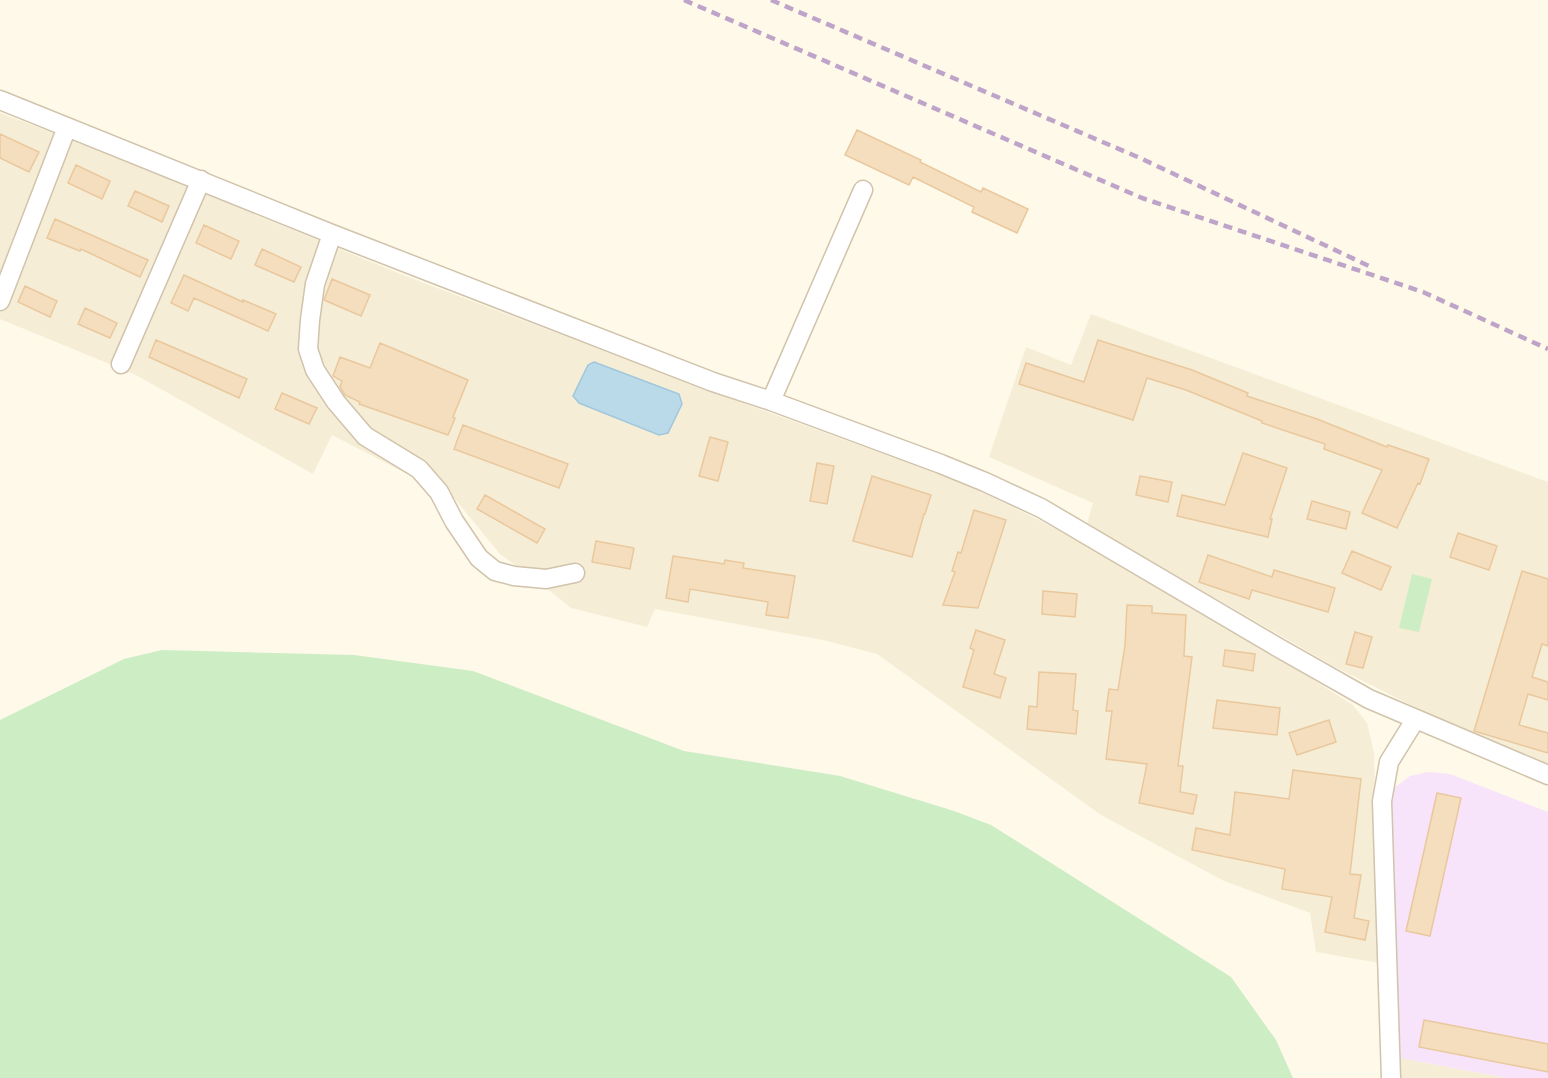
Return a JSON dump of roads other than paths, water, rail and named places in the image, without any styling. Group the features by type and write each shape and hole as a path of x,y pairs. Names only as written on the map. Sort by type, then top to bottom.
{"street":[{"path":"0,100 332,234 713,382 771,401 985,482 1041,508 1369,699 1548,776"},
{"path":"0,301 68,127"},
{"path":"121,364 201,180"},
{"path":"771,401 863,190"},
{"path":"332,234 315,284 308,349 315,370 336,402 366,436 419,469 439,492 454,521 479,558 495,571 514,576 546,579 575,573"},
{"path":"1391,1078 1382,801 1389,762 1415,720"}],"water":[{"path":"594,362 679,394 682,404 668,433 659,435 579,403 573,396 588,365"}],"railway":[{"path":"684,0 1142,198 1423,292 1548,349"},
{"path":"771,0 1140,158 1371,267"}]}
